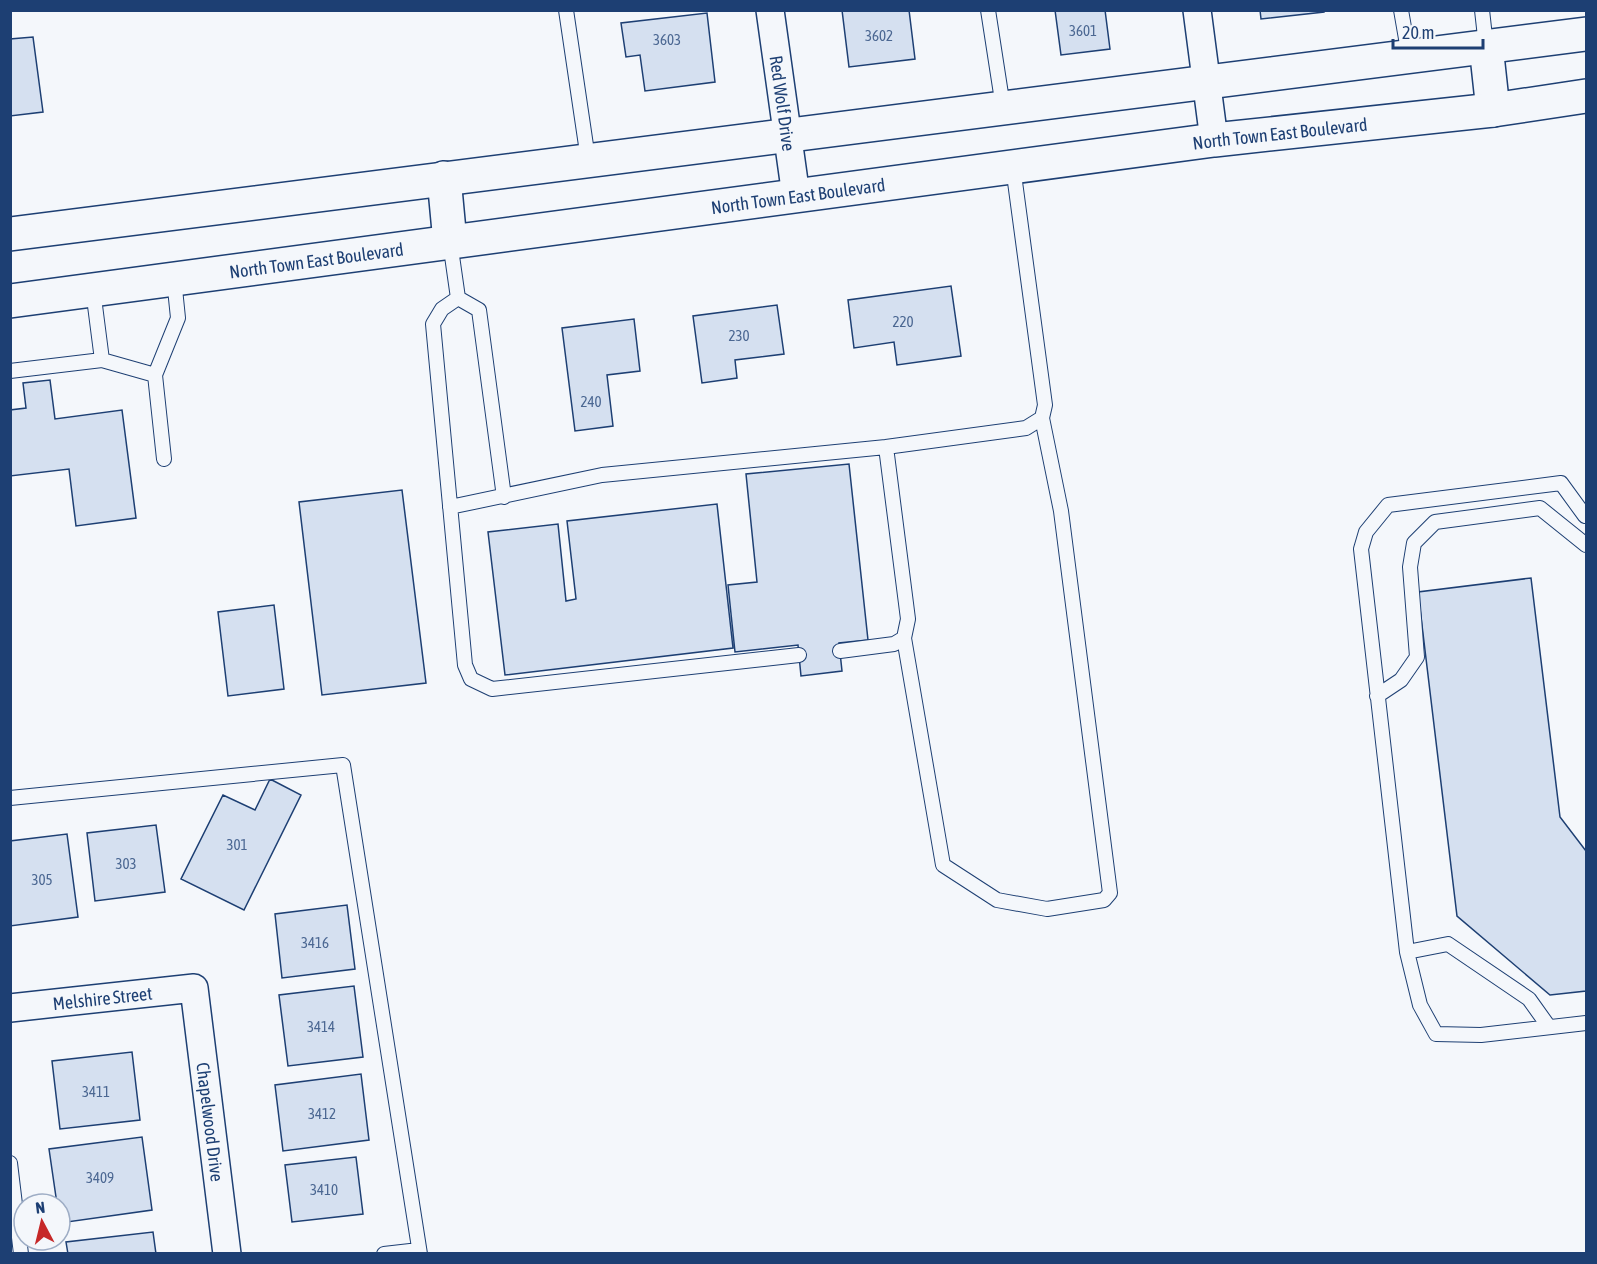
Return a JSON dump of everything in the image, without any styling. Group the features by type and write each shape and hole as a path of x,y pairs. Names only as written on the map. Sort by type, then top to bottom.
{"main road":[{"path":"10,234 1587,34"},
{"path":"1486,46 1493,110"},
{"name":"North Town East Boulevard","path":"10,300 1214,140 1493,110 1587,96"},
{"path":"444,178 450,242"}],"street":[{"name":"Red Wolf Drive","path":"770,10 796,196"},
{"path":"1197,10 1214,140"},
{"name":"Melshire Street","path":"10,1008 194,988"},
{"name":"Chapelwood Drive","path":"194,988 227,1254"}],"lane":[{"path":"566,10 588,159"},
{"path":"988,10 1003,107"},
{"path":"1401,10 1408,56"},
{"path":"1482,10 1486,46"},
{"path":"885,447 908,620 904,638 943,865 997,900 1047,909 1104,900 1110,893 1061,511 1042,418 1045,405 1013,167"},
{"path":"450,242 458,298"},
{"path":"164,459 155,375 178,318 174,279"},
{"path":"92,290 102,360"},
{"path":"458,298 479,310 504,497"},
{"path":"458,298 442,309 433,324 465,665 471,679 492,689 799,655"},
{"path":"10,371 102,360 155,375"},
{"path":"450,507 602,475 885,447 1026,428 1042,418"},
{"path":"1586,519 1561,483 1388,505 1366,532 1361,549 1407,952 1420,1005 1436,1034 1481,1035 1587,1023"},
{"path":"1377,696 1401,680 1417,657 1410,567 1414,543 1435,522 1540,508 1587,545"},
{"path":"840,651 894,644 904,638"},
{"path":"10,798 343,765 419,1252 384,1254"},
{"path":"1407,952 1448,944 1529,999 1549,1027"},
{"path":"10,1163 21,1254"}],"building":[{"path":"842,10 909,10 915,59 849,67"},
{"path":"1055,10 1105,10 1110,49 1061,55"},
{"path":"1260,10 1324,10 1324,12 1261,19"},
{"path":"707,13 715,82 645,91 640,55 626,57 621,23"},
{"path":"33,37 43,112 10,116 10,39"},
{"path":"951,286 961,356 897,365 894,342 854,348 848,300"},
{"path":"777,305 784,354 735,360 737,378 702,383 693,316"},
{"path":"634,319 640,371 607,375 613,426 575,431 562,328"},
{"path":"50,380 55,419 122,410 136,518 76,526 69,469 10,476 10,410 26,408 23,383"},
{"path":"849,464 868,640 839,643 842,671 801,676 798,645 735,652 728,585 757,582 746,474"},
{"path":"402,490 426,683 322,695 299,502"},
{"path":"717,504 733,648 505,675 488,532 558,524 566,601 576,599 567,521"},
{"path":"1531,578 1560,817 1586,851 1586,991 1550,995 1457,916 1418,592"},
{"path":"274,605 284,689 228,696 218,612"},
{"path":"270,779 301,795 244,910 181,879 223,795 255,810"},
{"path":"156,825 165,892 95,901 87,833"},
{"path":"67,834 78,917 10,926 10,841"},
{"path":"347,905 355,969 282,978 275,914"},
{"path":"354,986 363,1057 288,1066 279,995"},
{"path":"132,1052 140,1120 60,1129 52,1061"},
{"path":"361,1074 369,1140 283,1151 275,1085"},
{"path":"142,1137 152,1210 72,1221 72,1192 55,1192 49,1149"},
{"path":"356,1157 363,1214 292,1222 285,1165"},
{"path":"153,1232 156,1254 68,1254 68,1252 72,1252 72,1241"}]}
